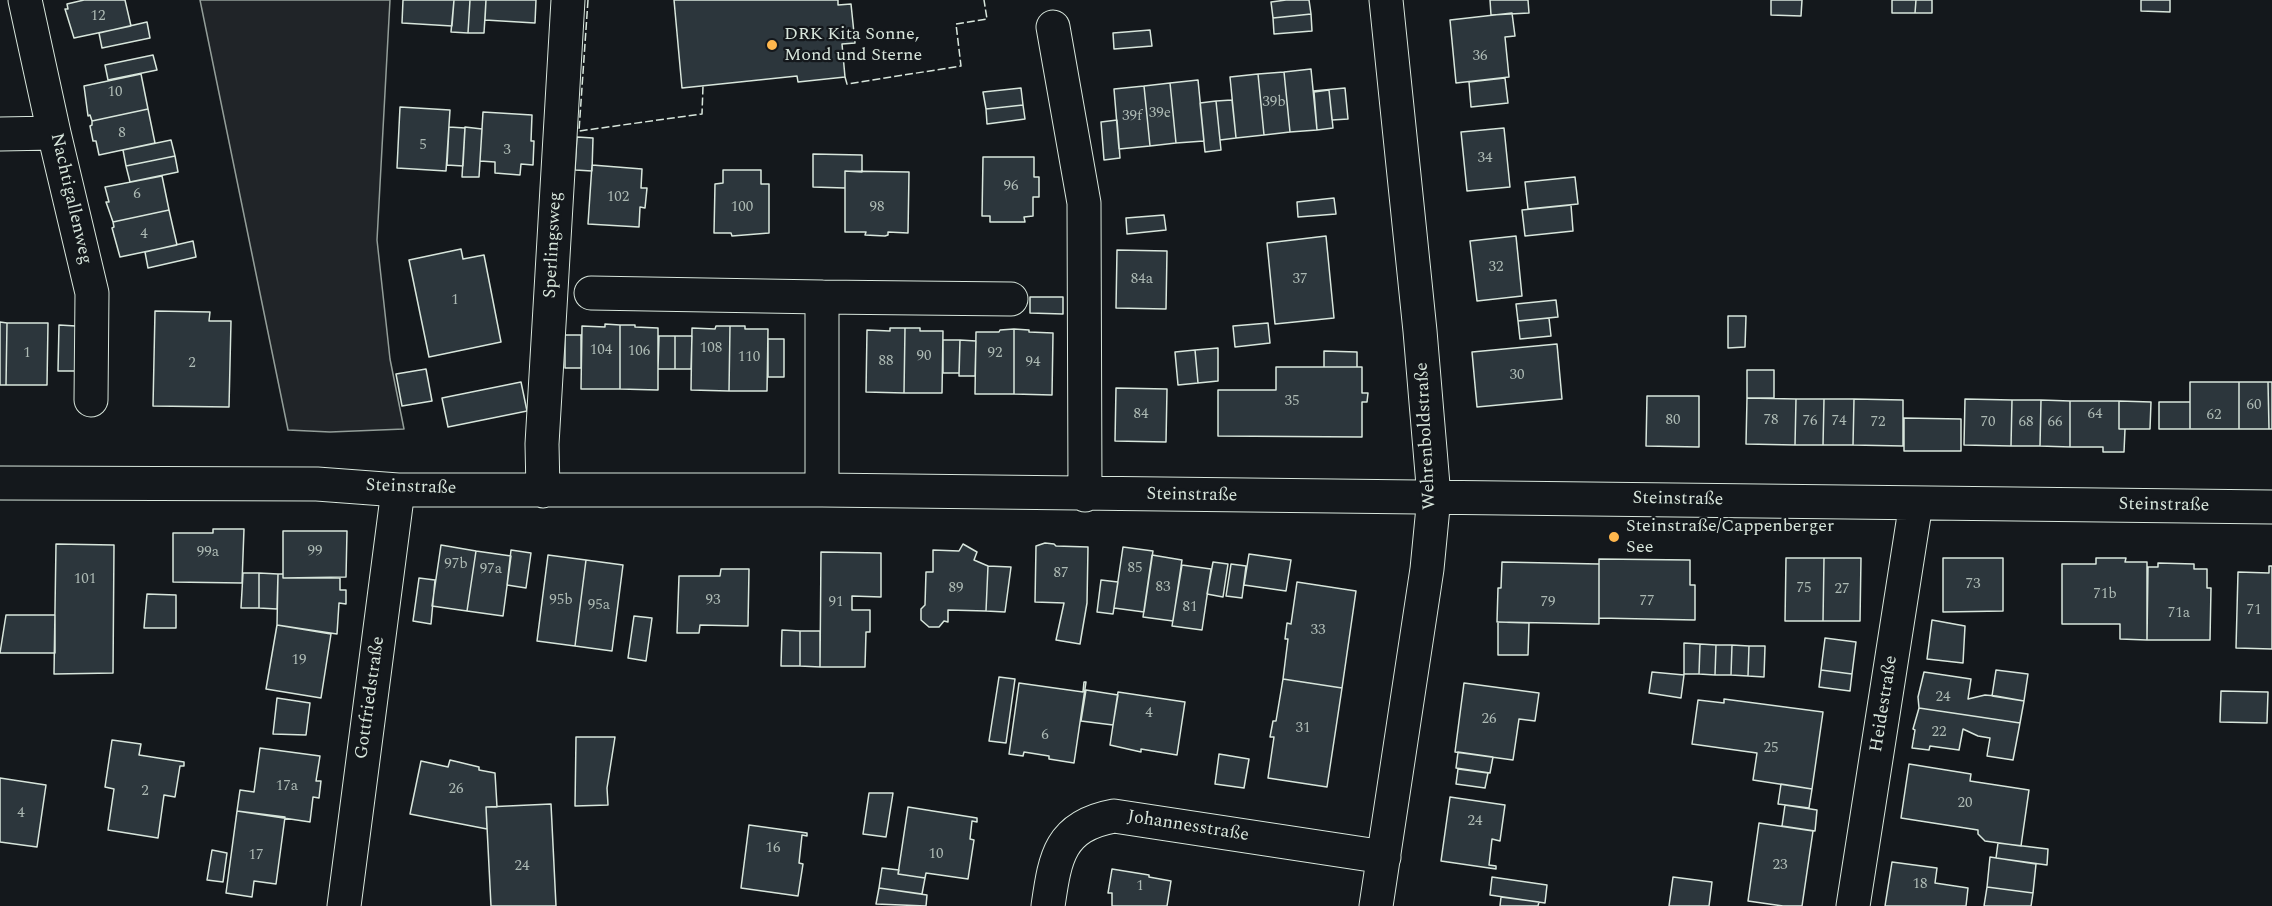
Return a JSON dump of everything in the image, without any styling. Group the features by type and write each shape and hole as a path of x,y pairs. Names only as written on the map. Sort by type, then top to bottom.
{"street":[{"name":"Nachtigallenweg","path":"25,0 92,293 91,400"},
{"name":"Sperlingsweg","path":"543,490 542,444 568,0"},
{"name":"Wehrenboldstraße","path":"1376,906 1427,569 1434,497 1420,331 1386,0"},
{"path":"1053,27 1084,203 1085,495"},
{"path":"0,134 54,133"},
{"path":"591,293 1011,299"},
{"path":"822,297 822,490"},
{"name":"Steinstraße","path":"0,483 317,484 398,490 822,490 1085,495 2272,507"},
{"name":"Gottfriedstraße","path":"344,906 398,490"},
{"name":"Heidestraße","path":"1853,906 1916,503"},
{"name":"Johannesstraße","path":"1048,906 1054,865 1064,844 1077,830 1094,820 1114,816 1384,857"}],"shaded area":[{"path":"200,0 390,0 377,240 390,359 404,429 330,432 288,430"}],"building":[{"path":"84,0 125,0 131,26 74,38 65,9 68,9 67,4"},
{"path":"403,0 454,0 452,26 402,23"},
{"path":"454,0 470,0 468,33 451,32"},
{"path":"470,0 486,0 484,33 468,33"},
{"path":"486,0 536,0 535,23 485,20"},
{"path":"674,0 838,0 838,5 851,4 855,43 842,44 845,77 798,82 797,76 682,88"},
{"path":"1309,0 1311,14 1273,18 1271,2"},
{"path":"1490,0 1528,0 1529,13 1491,15"},
{"path":"1771,0 1802,0 1801,16 1771,15"},
{"path":"1892,0 1916,0 1915,13 1892,13"},
{"path":"1916,0 1932,0 1932,13 1915,13"},
{"path":"2141,0 2170,0 2170,12 2141,11"},
{"path":"1512,13 1515,36 1505,37 1509,77 1456,83 1450,20"},
{"path":"1311,14 1312,31 1274,34 1273,18"},
{"path":"147,22 150,38 102,48 99,33"},
{"path":"1150,30 1152,46 1114,49 1113,33"},
{"path":"153,55 157,70 108,80 105,65"},
{"path":"1311,69 1317,130 1290,132 1284,72"},
{"path":"1284,72 1290,132 1264,135 1258,74"},
{"path":"141,74 148,109 92,121 90,115 88,116 84,86"},
{"path":"1258,74 1264,135 1236,138 1230,77"},
{"path":"1505,78 1508,103 1471,107 1469,82"},
{"path":"1198,80 1204,141 1176,143 1170,83"},
{"path":"1170,83 1176,143 1150,146 1144,86"},
{"path":"1144,86 1150,146 1119,149 1114,89"},
{"path":"1021,88 1023,105 986,109 983,92"},
{"path":"1345,88 1348,119 1332,120 1329,90 1313,91"},
{"path":"1329,90 1333,128 1317,130 1314,92"},
{"path":"1232,100 1236,138 1220,140 1216,101"},
{"path":"1216,101 1221,150 1205,152 1200,103"},
{"path":"1023,105 1025,119 987,124 986,109"},
{"path":"400,107 450,110 446,171 397,168"},
{"path":"148,109 155,143 99,155 96,141 93,141 90,126 92,121"},
{"path":"483,112 532,115 533,165 521,164 520,175 495,173 495,162 480,161"},
{"path":"1117,120 1120,158 1104,160 1101,122"},
{"path":"449,127 465,128 463,166 447,165"},
{"path":"465,127 482,129 479,177 462,177"},
{"path":"1504,128 1510,187 1467,191 1461,132"},
{"path":"577,137 593,138 592,171 575,170"},
{"path":"171,140 175,156 126,166 123,150"},
{"path":"813,154 862,155 862,172 845,171 845,188 813,187"},
{"path":"175,156 178,172 130,182 126,166"},
{"path":"983,157 1034,157 1034,177 1039,177 1039,197 1033,197 1033,216 1024,217 1025,222 990,222 990,216 982,216"},
{"path":"592,165 642,169 641,188 647,188 645,208 640,207 639,227 588,224"},
{"path":"723,170 761,170 761,184 769,184 769,233 732,236 731,233 714,233 715,184 723,183"},
{"path":"845,171 909,172 908,233 888,232 885,236 865,235 866,232 845,232"},
{"path":"162,176 169,210 113,222 106,202 109,202 105,187"},
{"path":"1575,177 1578,204 1528,209 1525,182"},
{"path":"1334,198 1336,214 1298,217 1297,202"},
{"path":"1571,205 1573,231 1525,236 1522,210"},
{"path":"169,210 177,245 120,257 112,228 114,227 113,222"},
{"path":"1164,215 1166,230 1127,234 1126,218"},
{"path":"1326,236 1334,318 1275,324 1267,243"},
{"path":"1516,236 1522,296 1477,301 1470,241"},
{"path":"193,241 196,257 148,268 145,252"},
{"path":"461,249 463,259 484,255 501,342 429,357 409,260"},
{"path":"1117,250 1167,251 1166,309 1116,308"},
{"path":"1030,297 1063,297 1063,314 1030,313"},
{"path":"1556,300 1558,317 1518,321 1516,304"},
{"path":"155,311 210,312 209,321 231,321 229,407 153,406"},
{"path":"1728,316 1746,316 1745,347 1728,348"},
{"path":"1549,318 1551,336 1520,339 1518,321"},
{"path":"0,322 7,323 6,385 0,385"},
{"path":"7,323 48,323 47,385 6,385"},
{"path":"1268,323 1270,343 1235,347 1233,326"},
{"path":"605,324 620,325 620,389 581,389 582,326 605,327"},
{"path":"59,325 76,326 75,371 58,371"},
{"path":"620,325 658,328 658,390 620,389"},
{"path":"716,326 730,326 729,391 691,390 692,328 715,329"},
{"path":"730,326 745,326 745,329 768,329 767,391 729,391"},
{"path":"890,328 905,328 904,393 866,392 867,330 890,331"},
{"path":"905,328 920,328 920,331 943,331 942,393 904,393"},
{"path":"1014,329 1014,394 975,394 976,332 999,332"},
{"path":"1014,329 1053,333 1052,395 1014,394"},
{"path":"565,335 581,335 581,368 565,368"},
{"path":"659,336 675,336 675,369 658,369"},
{"path":"675,336 692,336 691,369 675,369"},
{"path":"768,339 784,339 784,377 768,377"},
{"path":"943,340 960,340 959,373 943,373"},
{"path":"960,340 976,341 975,376 959,376"},
{"path":"1557,344 1562,399 1477,407 1472,352"},
{"path":"1218,348 1218,381 1198,383 1195,350"},
{"path":"1195,350 1198,383 1178,385 1175,352"},
{"path":"1324,351 1357,352 1357,367 1324,367"},
{"path":"1276,367 1362,367 1362,393 1368,393 1367,402 1362,402 1362,437 1218,436 1218,390 1276,390"},
{"path":"426,369 432,401 402,406 396,374"},
{"path":"1747,370 1774,370 1774,398 1747,398"},
{"path":"521,382 527,411 448,427 442,398"},
{"path":"2190,382 2239,382 2239,429 2190,429"},
{"path":"2239,382 2268,382 2269,429 2239,429"},
{"path":"2268,382 2272,382 2272,429 2269,429"},
{"path":"1116,388 1167,389 1166,442 1115,441"},
{"path":"1647,396 1699,396 1699,447 1646,446"},
{"path":"1747,398 1796,399 1795,445 1746,444"},
{"path":"1796,399 1824,399 1823,445 1795,445"},
{"path":"1824,399 1854,399 1853,445 1823,445"},
{"path":"1854,399 1903,400 1903,446 1853,445"},
{"path":"1965,399 2012,400 2011,446 1964,445"},
{"path":"2012,400 2041,400 2040,446 2011,446"},
{"path":"2041,400 2070,401 2070,447 2040,446"},
{"path":"2070,401 2119,401 2119,429 2125,429 2124,452 2103,452 2103,447 2070,447"},
{"path":"2119,401 2151,402 2150,429 2119,429"},
{"path":"2159,402 2190,402 2190,429 2159,429"},
{"path":"1904,418 1961,419 1961,451 1904,451"},
{"path":"213,529 244,529 242,583 173,582 173,533 213,533"},
{"path":"283,531 347,531 346,577 283,578"},
{"path":"1045,543 1056,546 1088,547 1087,603 1080,644 1056,640 1064,603 1035,602 1036,546"},
{"path":"56,544 114,545 113,673 54,674"},
{"path":"963,544 977,552 974,560 988,566 986,611 948,610 948,622 944,621 939,627 929,627 921,620 921,609 925,605 926,572 933,572 933,550 959,551"},
{"path":"441,545 476,551 467,611 432,606"},
{"path":"1123,547 1153,551 1144,612 1114,608"},
{"path":"511,550 531,553 526,588 507,585"},
{"path":"476,551 511,556 503,616 467,611"},
{"path":"821,552 881,553 881,597 852,596 852,610 870,610 870,632 866,632 865,667 820,667"},
{"path":"1249,554 1291,560 1286,591 1244,585"},
{"path":"548,555 586,560 575,646 537,641"},
{"path":"1152,555 1182,560 1173,621 1143,617"},
{"path":"1786,558 1824,558 1823,621 1785,621"},
{"path":"1824,558 1861,558 1860,621 1823,621"},
{"path":"1943,558 2003,558 2003,611 1943,612"},
{"path":"2096,558 2126,558 2125,562 2147,562 2147,640 2120,639 2120,624 2062,624 2062,564 2096,564"},
{"path":"1599,559 1690,560 1690,585 1695,585 1695,620 1599,618"},
{"path":"586,560 623,565 612,651 575,646"},
{"path":"1213,562 1228,564 1223,597 1207,594"},
{"path":"1502,562 1599,564 1599,624 1497,622 1498,588 1501,588"},
{"path":"2158,563 2194,564 2194,569 2207,569 2207,588 2211,588 2210,640 2147,640 2148,567 2158,567"},
{"path":"1231,564 1246,566 1242,598 1226,596"},
{"path":"1182,565 1211,569 1202,630 1172,626"},
{"path":"988,566 1011,567 1005,612 986,611"},
{"path":"2269,566 2272,566 2272,649 2236,648 2238,572 2269,573"},
{"path":"721,569 749,569 748,626 700,625 699,633 677,633 679,576 720,576"},
{"path":"243,573 259,573 259,608 241,608"},
{"path":"259,573 278,574 277,609 259,608"},
{"path":"278,574 283,574 283,578 340,578 340,590 346,590 346,604 339,603 337,634 277,625"},
{"path":"419,578 435,580 431,624 413,621"},
{"path":"1101,580 1118,582 1113,614 1097,612"},
{"path":"1297,582 1356,591 1342,688 1283,679 1288,639 1285,639 1287,623 1291,624"},
{"path":"147,594 176,595 176,628 144,628"},
{"path":"6,615 55,615 55,653 0,653"},
{"path":"634,616 652,618 646,661 628,658"},
{"path":"1932,620 1965,626 1963,663 1927,659"},
{"path":"1498,622 1529,623 1528,655 1498,655"},
{"path":"277,625 331,634 321,698 266,689"},
{"path":"782,630 800,631 800,666 781,666"},
{"path":"800,631 820,631 820,667 800,666"},
{"path":"1825,638 1856,642 1852,674 1821,670"},
{"path":"1684,643 1700,644 1699,674 1684,674"},
{"path":"1700,644 1716,645 1715,675 1699,674"},
{"path":"1716,645 1732,645 1731,675 1715,675"},
{"path":"1732,645 1749,646 1748,676 1731,675"},
{"path":"1749,646 1765,646 1764,677 1748,676"},
{"path":"1821,670 1852,674 1850,691 1819,687"},
{"path":"1996,670 2028,674 2024,701 1992,696"},
{"path":"1652,672 1684,675 1681,698 1649,693"},
{"path":"1924,672 1971,679 1968,699 1985,695 2024,701 2020,723 1919,708 1918,697"},
{"path":"999,677 1015,679 1006,743 989,741"},
{"path":"1283,679 1342,688 1327,787 1268,778 1274,737 1270,737 1273,721 1276,721"},
{"path":"1084,682 1086,682 1074,763 1024,752 1023,756 1009,754 1019,683 1083,692"},
{"path":"1464,683 1539,693 1535,721 1519,719 1513,760 1455,752"},
{"path":"1086,690 1118,695 1113,725 1081,721"},
{"path":"2221,691 2268,692 2267,723 2220,722"},
{"path":"1118,692 1185,702 1177,755 1141,749 1141,752 1110,745"},
{"path":"277,698 310,703 306,735 273,734"},
{"path":"1724,699 1823,712 1812,789 1753,780 1757,753 1692,744 1698,700 1724,703"},
{"path":"1919,708 2020,723 2013,760 1987,756 1990,738 1978,736 1963,729 1959,750 1930,746 1929,750 1912,748 1915,730 1913,729"},
{"path":"576,737 615,737 607,788 608,805 575,806"},
{"path":"112,740 141,744 139,755 184,762 184,766 180,766 175,797 164,795 158,838 108,830 114,789 105,787"},
{"path":"260,748 320,756 316,781 321,781 319,798 313,797 310,822 237,811 240,790 254,792"},
{"path":"1458,752 1493,757 1490,773 1456,768"},
{"path":"1219,754 1249,759 1244,788 1215,784"},
{"path":"450,760 495,773 497,807 486,807 487,829 410,814 421,761 448,767"},
{"path":"1909,764 1971,774 1970,781 2029,790 2021,846 1985,841 1978,834 1978,830 1901,818"},
{"path":"1458,769 1488,773 1485,788 1456,784"},
{"path":"0,778 46,785 37,847 0,842"},
{"path":"1781,784 1812,789 1809,808 1778,804"},
{"path":"869,793 893,793 886,837 863,834"},
{"path":"1450,797 1505,805 1500,841 1492,839 1489,865 1496,866 1496,869 1441,861"},
{"path":"551,804 556,906 491,906 486,807"},
{"path":"1785,805 1817,810 1815,831 1782,826"},
{"path":"908,807 977,818 977,822 972,821 970,839 974,840 968,879 926,873 925,878 898,874"},
{"path":"237,811 285,817 276,884 254,881 252,897 226,893"},
{"path":"1759,823 1813,831 1802,906 1748,901"},
{"path":"749,825 807,833 807,836 802,835 799,863 803,864 798,896 741,888"},
{"path":"1998,843 2048,849 2047,865 1996,858"},
{"path":"212,850 227,853 223,882 207,880"},
{"path":"1990,857 2036,864 2033,893 1987,887"},
{"path":"1892,862 1937,868 1935,883 1968,888 1966,906 1885,906"},
{"path":"882,868 899,870 898,874 925,878 922,894 879,888"},
{"path":"1112,869 1171,881 1167,906 1112,906 1112,893 1108,893"},
{"path":"1492,877 1547,885 1545,903 1490,895"},
{"path":"1673,877 1712,882 1709,906 1669,906"},
{"path":"1987,887 2033,893 2031,906 1984,906"},
{"path":"879,888 927,895 926,906 876,904"},
{"path":"1501,897 1539,902 1538,906 1500,906"}],"fence":[{"path":"588,0 579,131 702,114 703,86"},
{"path":"845,77 847,84 961,66 956,24 987,19 984,0"}],"place":[{"name":"DRK Kita Sonne, Mond und Sterne","path":"772,45"},
{"name":"Steinstraße/Cappenberger See","path":"1614,537"}]}
